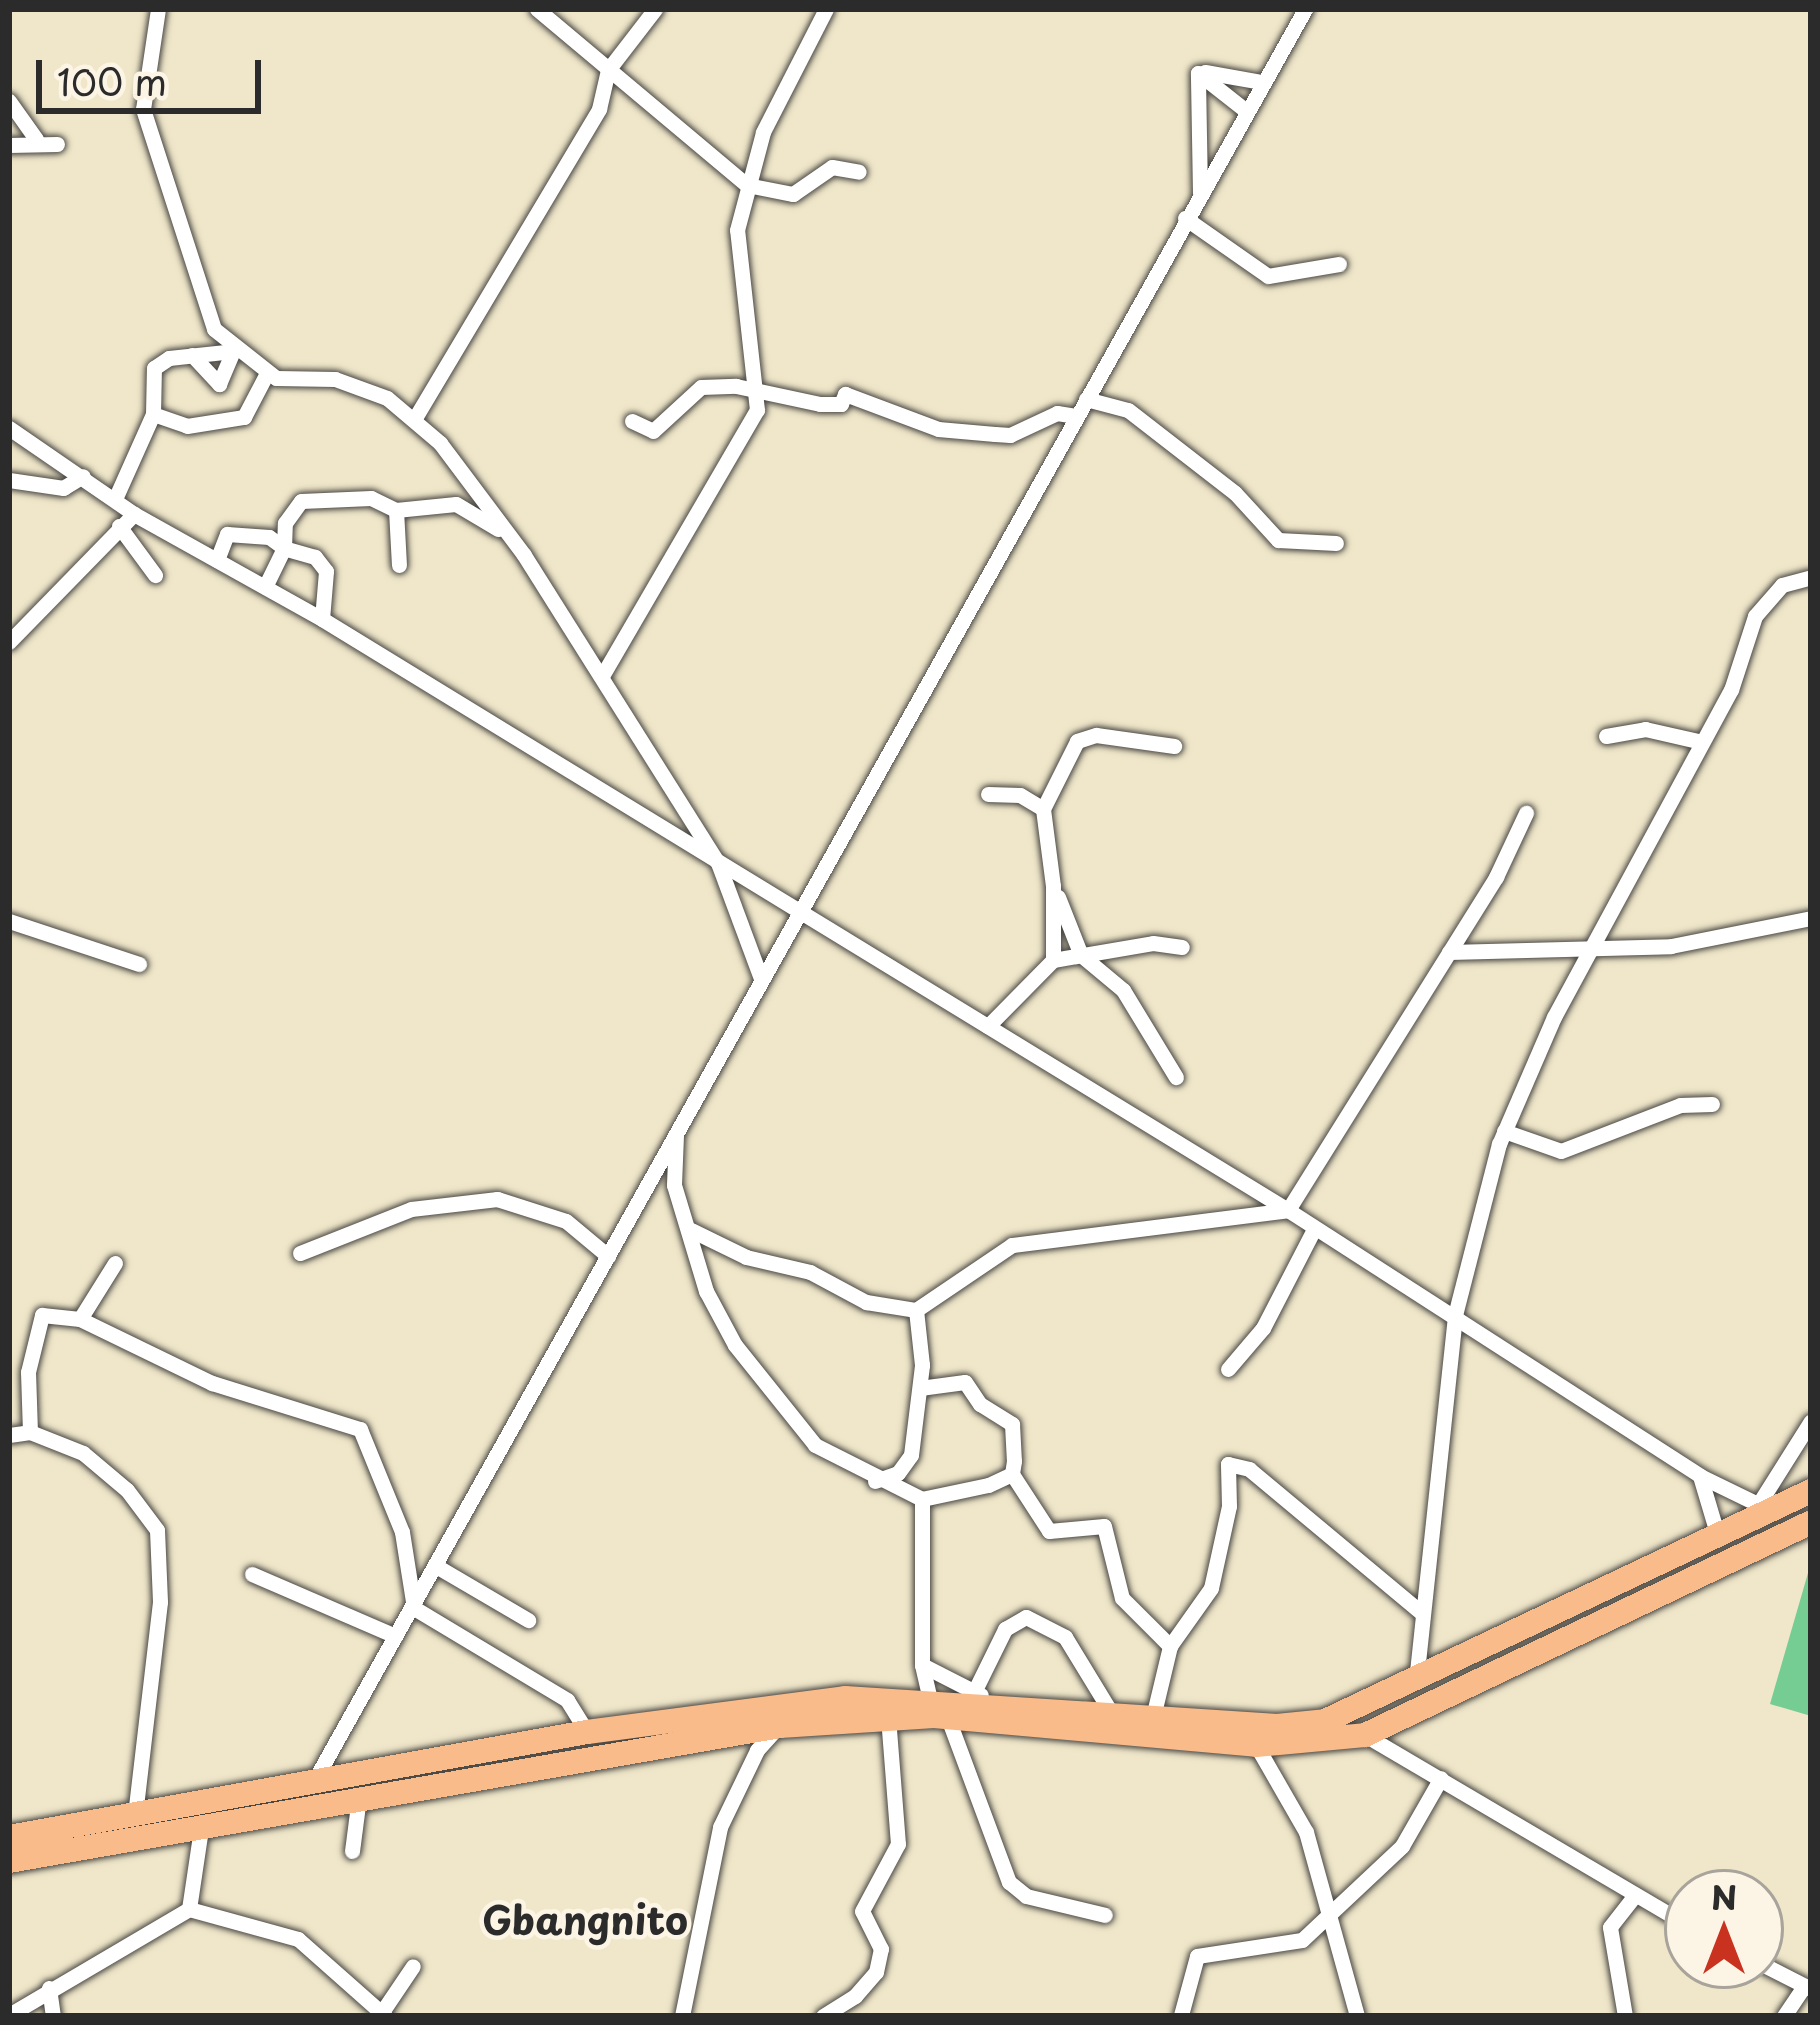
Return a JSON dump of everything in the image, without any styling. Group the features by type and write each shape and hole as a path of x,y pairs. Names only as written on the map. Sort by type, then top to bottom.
{"main road":[{"path":"9,1837 312,1784 353,1787 779,1726 888,1716 981,1695 1112,1714 1325,1721 1415,1684 1763,1506 1811,1491"},
{"path":"9,1861 201,1829 353,1787 587,1732 763,1706 932,1707 1256,1745 1366,1735 1810,1524"}],"street":[{"path":"158,9 142,109 180,242 214,329 233,351 267,373 335,379 415,418 461,470 524,555 718,863 760,976"},
{"path":"537,9 747,185 793,194 832,167 859,172"},
{"path":"415,418 599,109 608,70 655,9"},
{"path":"602,676 748,435 756,388 737,271 747,185 769,118 826,9"},
{"path":"312,1784 608,1256 681,1113 1302,10"},
{"path":"1205,72 1262,82"},
{"path":"1205,72 1223,100 1245,110"},
{"path":"1200,193 1194,88 1205,72"},
{"path":"9,101 36,139"},
{"path":"9,145 36,139 57,144"},
{"path":"1185,218 1268,277 1340,264"},
{"path":"115,499 153,414 154,368 192,355 233,351"},
{"path":"192,355 219,384 233,351"},
{"path":"153,414 187,426 211,416 244,417 267,373"},
{"path":"632,421 661,428 701,387 756,388 820,404 841,404 845,394 938,429 1010,435 1058,412 1076,416"},
{"path":"1086,399 1128,410 1234,493 1278,540 1336,543"},
{"path":"9,428 134,514 322,619 1288,1210 1700,1476 1763,1506 1811,1421"},
{"path":"461,470 473,509 524,555"},
{"path":"9,480 63,488 83,476"},
{"path":"265,587 284,548 285,523 301,502 370,498 396,511"},
{"path":"396,511 411,504 473,509"},
{"path":"396,511 399,565"},
{"path":"9,642 134,514"},
{"path":"119,526 155,575"},
{"path":"217,560 227,534 243,530 315,556 326,571 322,619"},
{"path":"1415,1684 1455,1315 1504,1131 1592,946 1731,690 1755,616 1782,585 1811,577"},
{"path":"1606,736 1645,729 1702,742"},
{"path":"1053,960 1053,886 1042,809 1077,741 1096,735 1174,746"},
{"path":"988,794 1020,795 1042,809"},
{"path":"1288,1210 1449,952 1526,813"},
{"path":"1053,886 1081,955 1123,990 1176,1077"},
{"path":"1449,952 1671,946 1811,918"},
{"path":"9,921 139,964"},
{"path":"988,1026 1053,960 1154,943 1182,947"},
{"path":"1504,1131 1561,1151 1680,1105 1712,1104"},
{"path":"681,1113 674,1185 706,1291 735,1345 815,1445 875,1481 922,1499 1012,1474"},
{"path":"300,1253 411,1209 497,1199 566,1222 608,1256"},
{"path":"691,1230 746,1257 810,1272 866,1302 916,1310 1012,1246 1288,1210"},
{"path":"1228,1369 1263,1328 1314,1229"},
{"path":"80,1318 115,1263"},
{"path":"875,1481 898,1473 911,1455 920,1388 916,1310"},
{"path":"30,1432 36,1327 46,1312 80,1318 212,1383 359,1429 402,1532 414,1608"},
{"path":"920,1388 965,1382 980,1404 1012,1424 1012,1474 1049,1531 1104,1526 1122,1598 1170,1646"},
{"path":"9,1435 30,1432 83,1453 127,1490 157,1530 160,1602 135,1814"},
{"path":"1153,1717 1170,1646 1211,1588 1229,1506 1224,1473 1234,1462 1370,1563 1423,1614"},
{"path":"1700,1476 1717,1533"},
{"path":"922,1499 922,1665 932,1707 949,1721 1009,1882 1026,1896 1106,1915"},
{"path":"436,1566 528,1620"},
{"path":"252,1574 395,1636"},
{"path":"414,1608 556,1692 587,1732"},
{"path":"922,1665 981,1695 1005,1629 1026,1617 1065,1637 1112,1714"},
{"path":"823,2016 855,1996 876,1972 881,1949 862,1911 898,1844 888,1716"},
{"path":"682,2016 720,1827 757,1750 779,1726"},
{"path":"1366,1735 1664,1912"},
{"path":"1256,1745 1306,1832 1336,1916 1337,1961 1358,2016"},
{"path":"332,1754 353,1787 352,1851"},
{"path":"1181,2015 1196,1956 1278,1949 1336,1916 1402,1846 1441,1778"},
{"path":"189,1909 201,1829"},
{"path":"1625,2016 1610,1927 1634,1896"},
{"path":"9,2015 189,1909 298,1939 383,2014 413,1966"},
{"path":"49,1988 53,2016"},
{"path":"1784,2016 1808,1988"}],"green space":[{"path":"1811,1574 1811,1716 1770,1704"}],"district":[{"name":"Gbangnito","path":"585,1919"}]}
